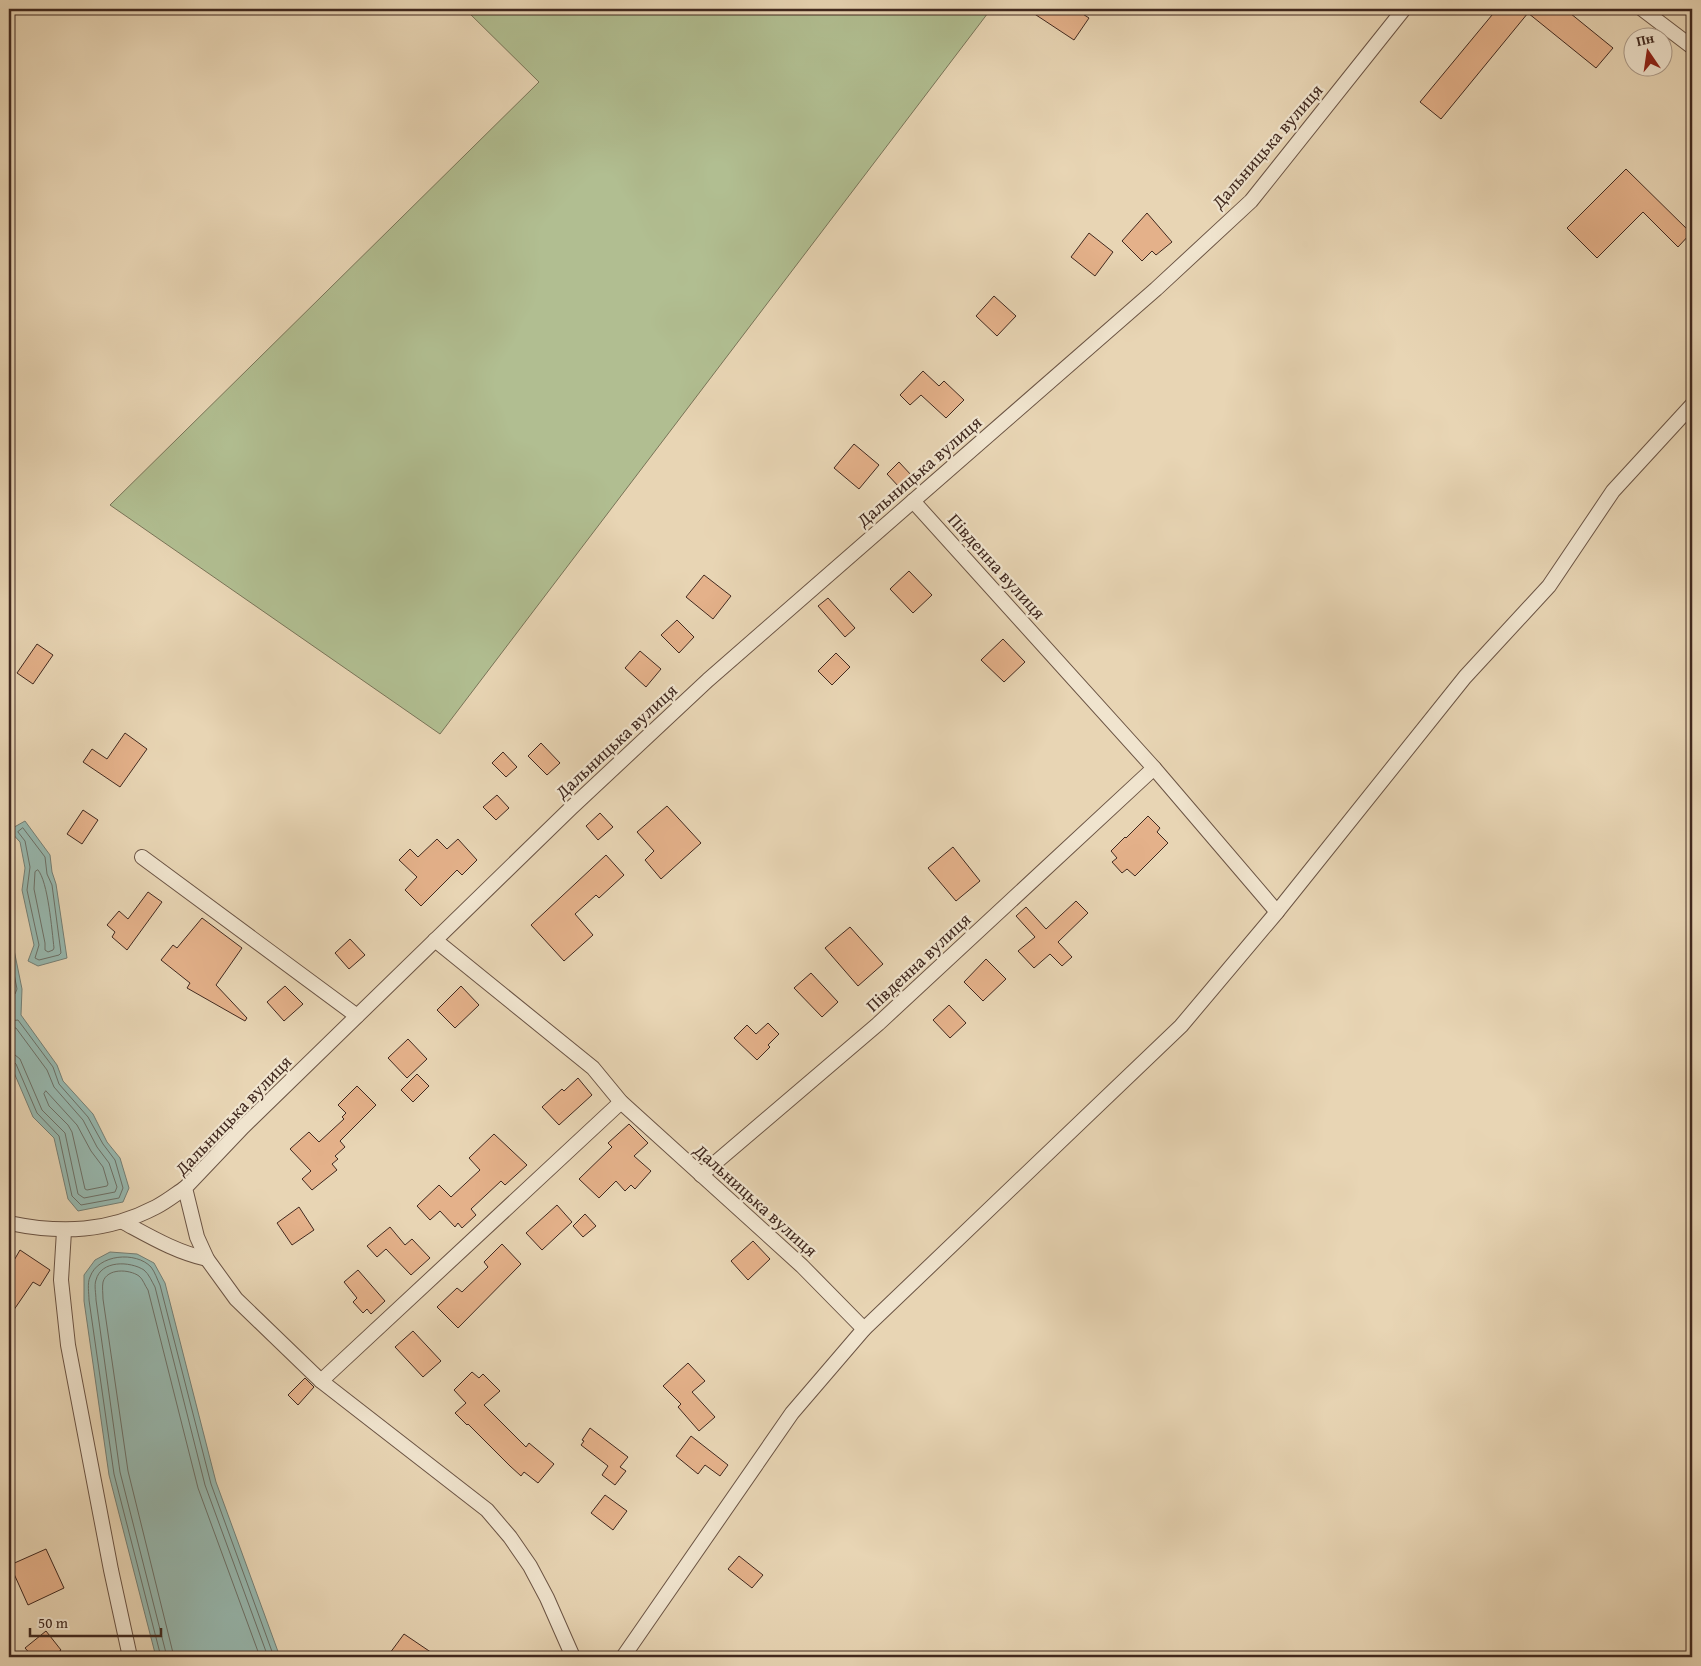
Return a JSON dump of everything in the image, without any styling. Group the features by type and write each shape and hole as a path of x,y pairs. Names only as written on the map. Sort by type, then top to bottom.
{"street":[{"name":"Дальницька вулиця","path":"572,1657 547,1598 530,1566 510,1537 487,1510 321,1381 236,1299 207,1259 197,1237 185,1188 243,1127 435,940 571,808 708,680 1156,290 1251,201 1404,9"},
{"path":"1642,9 1692,47"},
{"path":"624,1657 792,1412 864,1328 1181,1026 1277,912 1465,677 1549,586 1613,491 1692,405"},
{"name":"Південна вулиця","path":"913,501 1154,768 1277,912"},
{"name":"Південна вулиця","path":"701,1175 878,1024 1154,768"},
{"path":"142,857 357,1016"},
{"name":"Дальницька вулиця","path":"435,940 593,1068 621,1102 802,1266 864,1328"},
{"path":"321,1381 621,1102"},
{"path":"9,1223 64,1231 95,1229 123,1222 157,1207 185,1188"},
{"path":"123,1222 170,1248 188,1255 207,1259"},
{"path":"64,1231 61,1280 68,1345 111,1570 130,1657"}],"green space":[{"path":"465,9 991,9 440,734 110,505 539,82"}],"water":[{"path":"25,821 50,855 67,958 38,966 28,961 34,945 22,890 25,868 20,842 9,830"},
{"path":"9,937 12,940 22,989 21,1015 57,1065 63,1081 93,1114 107,1142 120,1158 129,1188 123,1202 78,1211 68,1199 54,1138 33,1117 9,1061 9,1017 13,1015 14,1005 9,994"},
{"path":"110,1252 137,1254 154,1263 165,1283 216,1482 280,1657 156,1657 109,1475 84,1301 84,1275 95,1260"}],"building":[{"path":"1027,9 1075,9 1089,18 1074,40"},
{"path":"1497,9 1565,9 1613,48 1596,68 1528,13 1441,119 1420,102"},
{"path":"1626,169 1691,233 1678,247 1643,212 1597,258 1567,228"},
{"path":"1147,213 1172,242 1156,255 1152,251 1142,261 1122,241"},
{"path":"1089,233 1113,252 1095,276 1071,257"},
{"path":"994,296 1016,316 997,336 976,316"},
{"path":"923,371 939,386 944,381 964,400 946,418 921,395 910,405 900,395"},
{"path":"854,444 879,465 859,489 834,468"},
{"path":"899,462 912,476 900,488 887,474"},
{"path":"909,571 932,595 913,613 890,589"},
{"path":"704,575 731,596 713,619 686,597"},
{"path":"828,598 855,628 845,637 818,606"},
{"path":"677,620 694,637 679,653 661,635"},
{"path":"1003,639 1025,662 1004,682 981,660"},
{"path":"37,644 53,655 33,684 17,673"},
{"path":"640,651 661,669 646,687 625,668"},
{"path":"836,653 850,667 832,685 818,671"},
{"path":"125,733 147,749 120,787 83,762 92,749 107,759"},
{"path":"541,743 560,763 547,775 528,756"},
{"path":"503,752 517,767 506,777 492,763"},
{"path":"497,795 509,808 496,820 483,807"},
{"path":"667,806 701,843 661,879 645,860 654,851 637,832"},
{"path":"83,810 98,820 82,844 67,834"},
{"path":"600,813 613,827 598,840 586,826"},
{"path":"1148,816 1160,828 1157,832 1168,843 1135,876 1127,869 1122,873 1112,862 1117,858 1111,851"},
{"path":"437,839 447,849 458,839 477,860 462,875 457,870 421,906 405,890 417,877 399,860 410,849 418,857"},
{"path":"953,847 980,881 956,901 928,868"},
{"path":"606,855 624,875 599,898 596,895 575,914 593,935 564,961 531,925"},
{"path":"148,892 162,902 127,950 112,937 115,932 107,925 119,911 128,919"},
{"path":"1076,901 1088,913 1058,942 1072,957 1062,966 1050,954 1034,968 1018,951 1035,937 1016,916 1026,907 1046,929"},
{"path":"202,918 242,948 216,985 247,1018 245,1021 187,988 190,983 161,960 173,945 177,948"},
{"path":"850,927 883,964 858,986 825,948"},
{"path":"350,939 365,955 349,969 335,953"},
{"path":"986,959 1006,979 983,1001 964,982"},
{"path":"811,973 838,1002 822,1017 794,988"},
{"path":"285,986 303,1004 284,1021 267,1002"},
{"path":"461,986 479,1005 455,1028 437,1010"},
{"path":"949,1005 966,1023 950,1038 933,1020"},
{"path":"768,1023 779,1034 768,1045 770,1047 757,1060 734,1038 747,1025 756,1034"},
{"path":"408,1039 427,1059 407,1078 388,1058"},
{"path":"417,1074 429,1086 413,1102 401,1090"},
{"path":"578,1078 592,1095 559,1125 542,1107"},
{"path":"357,1086 376,1105 340,1141 345,1147 335,1156 338,1159 332,1164 337,1170 312,1190 302,1179 311,1171 290,1149 309,1132 319,1142 344,1119 342,1117 346,1113 338,1105"},
{"path":"629,1124 648,1143 634,1156 651,1171 635,1189 631,1185 625,1191 616,1181 599,1198 579,1179 612,1147 608,1143"},
{"path":"494,1134 527,1165 505,1185 501,1181 471,1209 476,1215 462,1228 458,1223 455,1227 440,1211 430,1220 417,1206 439,1185 451,1197 480,1170 469,1158"},
{"path":"557,1205 572,1222 542,1250 526,1233"},
{"path":"299,1207 314,1230 292,1245 277,1223"},
{"path":"585,1214 596,1226 583,1237 573,1226"},
{"path":"390,1227 405,1245 412,1239 430,1258 411,1275 386,1249 377,1257 367,1246"},
{"path":"753,1241 770,1259 748,1280 731,1261"},
{"path":"502,1244 521,1264 458,1328 437,1307 457,1288 462,1292 488,1267 484,1262"},
{"path":"20,1250 50,1270 40,1286 33,1282 9,1317 9,1269"},
{"path":"358,1270 385,1301 371,1314 367,1309 363,1313 353,1302 357,1298 344,1282"},
{"path":"413,1331 441,1361 423,1377 395,1347"},
{"path":"688,1363 705,1381 692,1392 715,1417 699,1431 678,1407 681,1404 663,1386"},
{"path":"472,1372 479,1378 483,1374 500,1391 484,1405 526,1447 529,1443 554,1464 538,1483 524,1472 521,1476 455,1413 466,1403 454,1390"},
{"path":"305,1378 314,1387 298,1405 288,1395"},
{"path":"590,1428 628,1457 620,1467 626,1471 615,1485 602,1475 608,1466 581,1445"},
{"path":"691,1436 728,1465 720,1476 705,1465 698,1474 676,1456"},
{"path":"605,1495 627,1511 613,1530 591,1513"},
{"path":"46,1549 64,1588 28,1605 10,1565"},
{"path":"739,1556 763,1575 752,1588 728,1569"},
{"path":"46,1631 61,1650 52,1657 33,1657 25,1648"},
{"path":"404,1634 438,1657 387,1657"}]}
